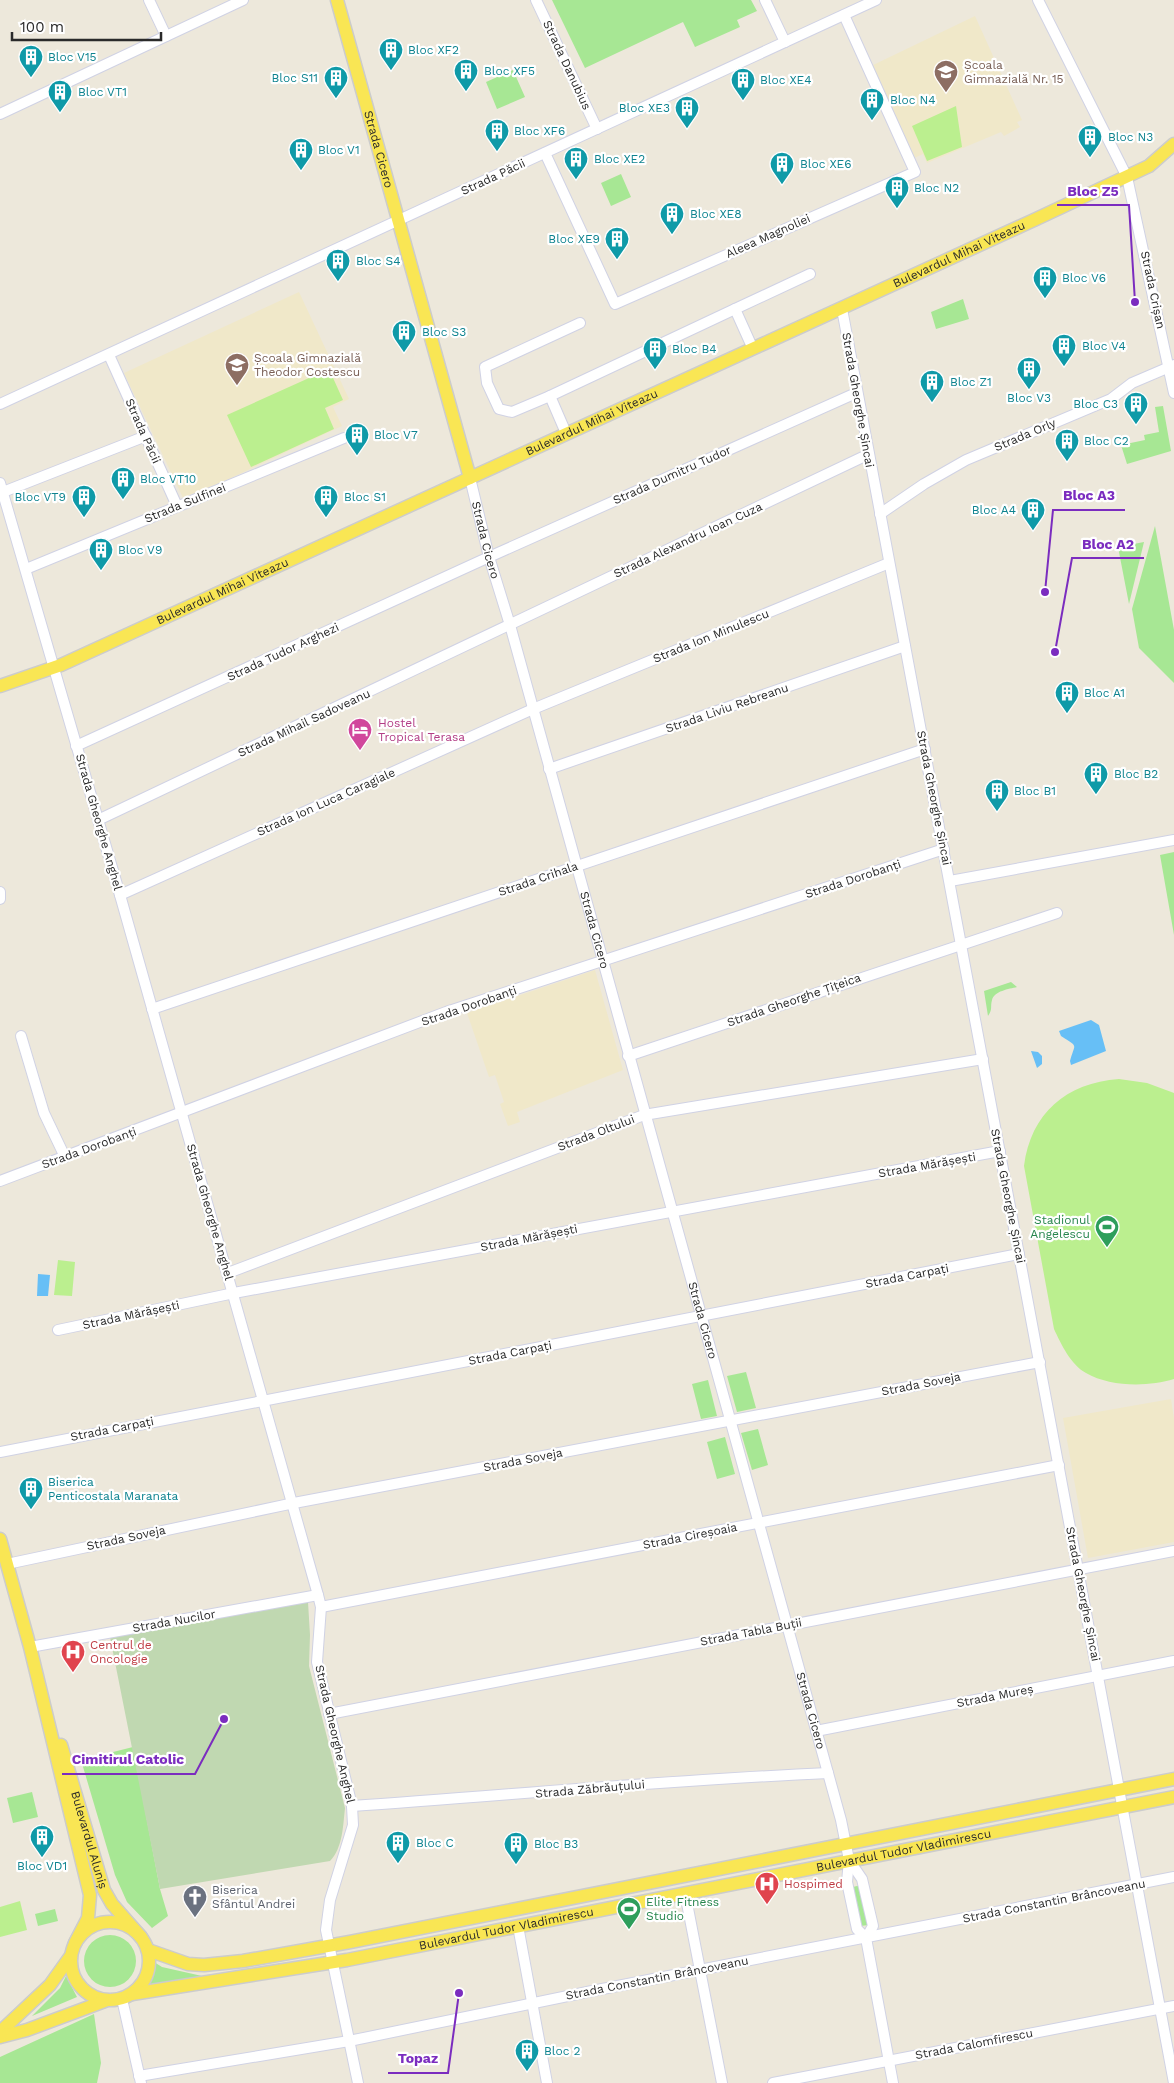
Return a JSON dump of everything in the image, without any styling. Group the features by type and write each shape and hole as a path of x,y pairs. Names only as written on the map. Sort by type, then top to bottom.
{"main road":[{"name":"Strada Cicero","path":"337,0 470,478"},
{"name":"Bulevardul Mihai Viteazu","path":"0,686 54,668 566,433 842,309 1127,177 1149,166 1174,144"},
{"name":"Bulevardul Aluniș","path":"0,1539 30,1647 104,1890 112,1904 141,1937"},
{"name":"Bulevardul Aluniș","path":"30,1647 90,1895 88,1918 74,1944"},
{"name":"Bulevardul Tudor Vladimirescu","path":"148,1950 188,1964 204,1965 243,1961 330,1946 1174,1779"},
{"name":"Bulevardul Tudor Vladimirescu","path":"127,1996 333,1962 1174,1797"},
{"path":"0,2032 50,1985 70,1957 74,1944 91,1927 106,1922 129,1927 141,1937 148,1950 149,1964 146,1978 127,1996 105,2001 27,2030 0,2037"},
{"path":"70,1957 71,1969 77,1984 89,1995 105,2001"}],"street":[{"path":"150,0 166,36"},
{"path":"0,114 243,0"},
{"name":"Strada Danubius","path":"536,0 597,129"},
{"path":"765,0 786,42"},
{"name":"Strada Păcii","path":"0,404 876,0"},
{"name":"Strada Crișan","path":"1038,0 1127,177 1172,366 1174,393"},
{"name":"Aleea Magnoliei","path":"546,153 615,304 916,172 844,15"},
{"path":"580,323 485,367 487,383 499,408 512,412 550,396 810,274"},
{"path":"735,309 753,348"},
{"name":"Strada Gheorghe Șincai","path":"842,309 867,455 906,646 1174,2083"},
{"name":"Strada Păcii","path":"109,355 177,506"},
{"name":"Strada Orly","path":"880,514 924,484 966,460 1111,399 1132,383 1172,366"},
{"name":"Strada Dumitru Tudor","path":"489,557 856,393"},
{"path":"550,396 566,433"},
{"path":"2,488 146,436"},
{"name":"Strada Sulfinei","path":"26,569 344,438"},
{"name":"Strada Alexandru Ioan Cuza","path":"510,625 867,455"},
{"name":"Strada Cicero","path":"470,478 489,557 510,625 644,1115 828,1773 849,1860 847,1882 857,1929 866,1938 893,2083"},
{"name":"Strada Gheorghe Anghel","path":"2,488 294,1503 321,1607 318,1662 352,1806 353,1825 327,1915 326,1930 358,2083"},
{"name":"Strada Tudor Arghezi","path":"76,746 489,557"},
{"name":"Strada Ion Minulescu","path":"533,709 889,563"},
{"name":"Strada Mihail Sadoveanu","path":"98,820 510,625"},
{"name":"Strada Liviu Rebreanu","path":"549,769 906,646"},
{"name":"Strada Ion Luca Caragiale","path":"120,894 533,709"},
{"name":"Strada Crihala","path":"152,1009 925,749"},
{"path":"950,881 1174,840"},
{"name":"Strada Dorobanți","path":"0,1181 182,1114 446,1012 944,849"},
{"path":"0,892 0,899"},
{"name":"Strada Gheorghe Țițeica","path":"628,1056 1056,913"},
{"path":"21,1036 44,1113 65,1157"},
{"name":"Strada Oltului","path":"228,1273 644,1115 983,1059"},
{"name":"Strada Mărășești","path":"58,1330 234,1293 1000,1151"},
{"name":"Strada Carpați","path":"0,1452 264,1399 701,1317 1020,1254"},
{"name":"Strada Soveja","path":"7,1564 294,1503 1040,1362"},
{"name":"Strada Cireșoaia","path":"321,1607 1059,1465"},
{"name":"Strada Tabla Buții","path":"329,1714 1174,1551"},
{"name":"Strada Nucilor","path":"30,1647 318,1595"},
{"name":"Strada Mureș","path":"816,1731 1174,1661"},
{"name":"Strada Zăbrăuțului","path":"352,1806 569,1791 711,1778 828,1773"},
{"name":"Strada Cicero","path":"849,1860 862,1879 873,1926 866,1938"},
{"name":"Strada Constantin Brâncoveanu","path":"140,2080 349,2041 532,2003 1174,1877"},
{"path":"684,1893 722,2083"},
{"path":"518,1926 547,2083"},
{"path":"127,1996 140,2080"},
{"name":"Strada Calomfirescu","path":"774,2083 1174,2006"}],"shaded area":[{"name":"Școala Gimnazială Nr. 15","path":"975,16 1022,120 1017,122 1020,127 1004,136 1001,132 927,163 923,154 912,159 869,67"},
{"name":"Școala Gimnazială Theodor Costescu","path":"299,292 349,399 333,407 342,426 184,500 124,373"},
{"path":"595,970 623,1070 517,1112 520,1122 508,1126 500,1104 504,1102 495,1075 489,1077 467,1013"},
{"path":"1171,1399 1174,1419 1174,1542 1088,1558 1063,1418"}],"green space":[{"path":"552,0 751,0 757,11 737,20 740,27 695,47 683,22 585,68"},
{"path":"513,70 525,97 497,109 486,82"},
{"path":"956,106 962,147 927,161 912,126"},
{"path":"621,174 631,197 611,206 601,183"},
{"path":"963,299 969,319 936,329 931,312"},
{"path":"329,369 343,400 325,408 334,429 251,467 227,415"},
{"path":"1163,406 1171,451 1127,464 1121,445 1145,440 1144,435 1159,432 1155,407"},
{"path":"1155,526 1174,630 1174,683 1139,648 1132,609"},
{"path":"1144,542 1129,604 1118,547"},
{"path":"1174,852 1174,935 1160,855"},
{"path":"1011,982 1017,987 1002,991 993,997 988,1016 984,991"},
{"name":"Stadionul Angelescu","path":"1119,1079 1147,1083 1174,1093 1174,1379 1164,1382 1129,1384 1106,1381 1086,1373 1071,1360 1054,1329 1024,1166 1034,1131 1043,1116 1054,1104 1067,1094 1083,1087"},
{"path":"58,1260 75,1262 72,1296 54,1295"},
{"path":"746,1372 756,1408 737,1412 727,1376"},
{"path":"708,1380 717,1416 701,1419 692,1384"},
{"path":"758,1429 768,1465 752,1470 741,1433"},
{"path":"725,1437 735,1474 717,1479 707,1442"},
{"path":"308,1602 309,1666 345,1808 342,1836 338,1850 330,1861 160,1889 110,1637"},
{"path":"133,1747 160,1889 168,1916 152,1928 127,1902 115,1875 81,1760"},
{"path":"32,1792 38,1817 13,1823 7,1798"},
{"path":"861,1885 869,1925 860,1926 853,1887"},
{"path":"20,1901 27,1930 0,1937 0,1907"},
{"path":"55,1909 58,1921 38,1926 35,1914"},
{"path":"105,1935 115,1935 129,1942 136,1956 136,1966 129,1980 115,1987 105,1987 95,1983 88,1976 84,1966 84,1956 88,1946 95,1939"},
{"path":"154,1962 162,1967 202,1976 149,1985 155,1971"},
{"path":"66,1976 77,1997 32,2016 60,1988"},
{"path":"94,2014 101,2063 97,2083 0,2083 0,2057"}],"water":[{"path":"1091,1020 1099,1025 1106,1051 1071,1065 1070,1061 1074,1046 1061,1036 1059,1031"},
{"path":"1031,1051 1038,1052 1042,1056 1042,1064 1037,1068"},
{"path":"38,1274 50,1275 48,1296 37,1296"}],"place":[{"name":"Bloc XF2","path":"391,71"},
{"name":"Bloc V15","path":"31,78"},
{"name":"Bloc XF5","path":"466,92"},
{"name":"Școala Gimnazială Nr. 15","path":"946,93"},
{"name":"Bloc S11","path":"336,99"},
{"name":"Bloc XE4","path":"743,101"},
{"name":"Bloc VT1","path":"60,113"},
{"name":"Bloc N4","path":"872,121"},
{"name":"Bloc XE3","path":"687,129"},
{"name":"Bloc XF6","path":"497,152"},
{"name":"Bloc N3","path":"1090,158"},
{"name":"Bloc V1","path":"301,171"},
{"name":"Bloc XE2","path":"576,180"},
{"name":"Bloc XE6","path":"782,185"},
{"name":"Bloc N2","path":"897,209"},
{"name":"Bloc XE8","path":"672,235"},
{"name":"Bloc XE9","path":"617,260"},
{"name":"Bloc S4","path":"338,282"},
{"name":"Bloc V6","path":"1045,299"},
{"name":"Bloc Z5","path":"1135,302"},
{"name":"Bloc S3","path":"404,353"},
{"name":"Bloc V4","path":"1064,367"},
{"name":"Bloc B4","path":"655,370"},
{"name":"Școala Gimnazială Theodor Costescu","path":"237,386"},
{"name":"Bloc V3","path":"1029,390"},
{"name":"Bloc Z1","path":"932,403"},
{"name":"Bloc C3","path":"1136,425"},
{"name":"Bloc V7","path":"357,456"},
{"name":"Bloc C2","path":"1067,462"},
{"name":"Bloc VT10","path":"123,500"},
{"name":"Bloc VT9","path":"84,518"},
{"name":"Bloc S1","path":"326,518"},
{"name":"Bloc A4","path":"1033,531"},
{"name":"Bloc V9","path":"101,571"},
{"name":"Bloc A3","path":"1045,592"},
{"name":"Bloc A2","path":"1055,652"},
{"name":"Bloc A1","path":"1067,714"},
{"name":"Hostel Tropical Terasa","path":"360,751"},
{"name":"Bloc B2","path":"1096,795"},
{"name":"Bloc B1","path":"997,812"},
{"name":"Stadionul Angelescu","path":"1107,1248"},
{"name":"Biserica Penticostala Maranata","path":"31,1510"},
{"name":"Centrul de Oncologie","path":"73,1673"},
{"name":"Cimitirul Catolic","path":"224,1719"},
{"name":"Bloc VD1","path":"42,1858"},
{"name":"Bloc C","path":"398,1864"},
{"name":"Bloc B3","path":"516,1865"},
{"name":"Hospimed","path":"767,1905"},
{"name":"Biserica Sfântul Andrei","path":"195,1918"},
{"name":"Elite Fitness Studio","path":"629,1930"},
{"name":"Topaz","path":"459,1993"},
{"name":"Bloc 2","path":"527,2072"}]}
